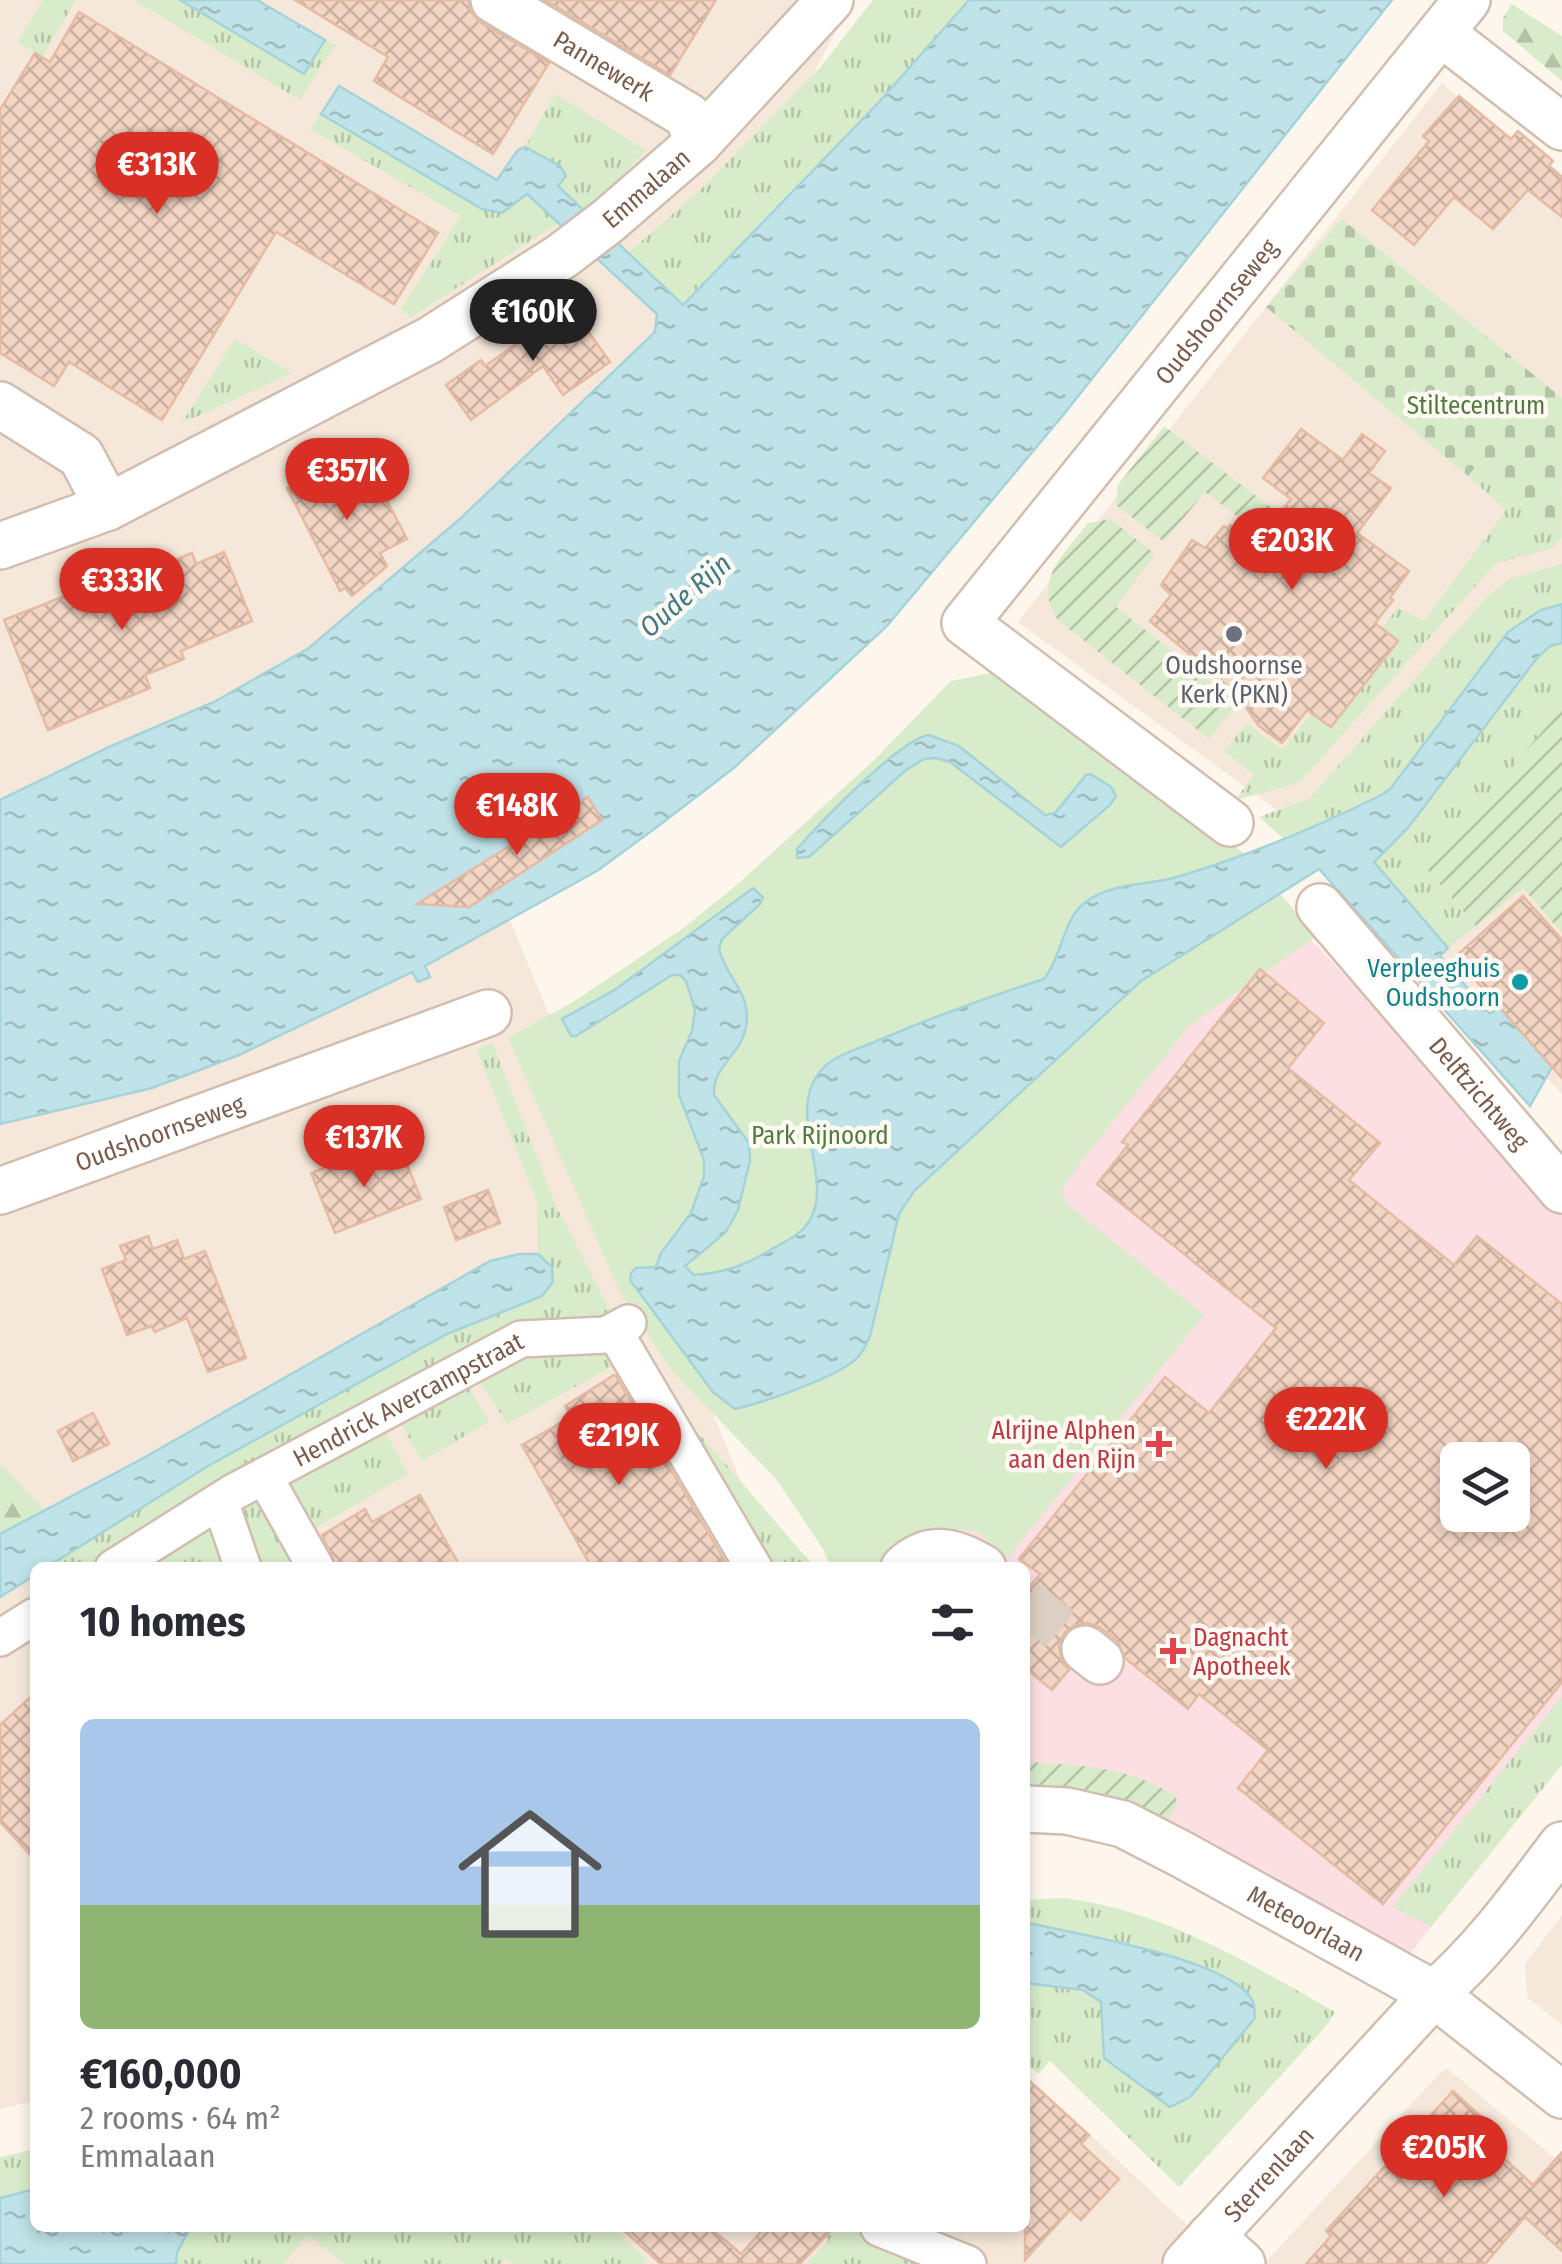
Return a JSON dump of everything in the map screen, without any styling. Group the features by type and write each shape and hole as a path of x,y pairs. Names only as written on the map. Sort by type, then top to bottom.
{"street":[{"name":"Pannewerk","path":"494,0 688,116 698,143"},
{"name":"Emmalaan","path":"0,546 108,507 430,340 562,256 608,222 698,143 830,0"},
{"path":"1454,16 1562,126"},
{"name":"Oudshoornseweg","path":"1230,823 966,623 1454,16"},
{"path":"0,405 81,456 108,507"},
{"name":"Delftzichtweg","path":"1320,907 1562,1190"},
{"name":"Oudshoornseweg","path":"0,1191 488,1013"},
{"name":"Hendrick Avercampstraat","path":"123,1562 264,1476 521,1339 606,1336 621,1327 751,1562"},
{"name":"Hendrick Avercampstraat","path":"264,1476 313,1562"},
{"path":"220,1501 241,1562"},
{"path":"915,1562 936,1550 960,1554 973,1562"},
{"path":"0,1638 30,1619"},
{"name":"Meteoorlaan","path":"1030,1809 1068,1811 1123,1824 1434,1994 1562,2095"},
{"name":"Sterrenlaan","path":"1213,2255 1434,1994 1507,1918 1562,1845"},
{"path":"889,2232 968,2264"}],"shaded area":[{"path":"0,0 853,0 613,446 265,727 0,838"},
{"path":"1442,83 1562,189 1562,1094 1328,847 1018,622"},
{"path":"501,898 774,1562 30,1562 30,2102 0,2109 0,1108"},
{"name":"Alrijne Alphen aan den Rijn","path":"1281,909 1429,1062 1562,1214 1562,1758 1407,1958 1105,1796 1030,1792 1030,1562 847,1562 861,1390"},
{"path":"1562,1915 1562,2025 1527,1997 1525,1964"},
{"path":"1448,2069 1562,2164 1562,2264 1264,2264 1440,2073"},
{"path":"1030,2079 1229,2264 0,2264 0,2202 30,2186 30,2232 1030,2232"}],"green space":[{"path":"43,0 76,0 42,57 18,42"},
{"path":"134,0 180,0 304,73 325,40 335,45 300,100"},
{"path":"873,0 969,0 880,101 683,305 629,252 697,193 819,69"},
{"path":"1512,4 1562,36 1562,81 1503,31 1503,18"},
{"path":"555,94 646,150 586,215 558,185 560,166 525,147"},
{"path":"321,114 482,209 502,213 527,194 560,222 411,317 401,309 461,216 310,129"},
{"name":"Stiltecentrum","path":"1342,219 1562,398 1561,536 1476,466 1468,476 1266,307"},
{"path":"235,339 292,373 181,424"},
{"path":"1164,426 1331,553 1316,576 1205,492 1164,542 1116,505 1118,485"},
{"path":"1476,465 1562,537 1553,548 1496,563 1299,783 1235,800 1254,775 1224,751 1247,723 1282,750 1398,608 1424,621 1506,510 1468,476"},
{"path":"1110,519 1155,554 1116,607 1238,703 1209,739 1059,621 1051,607 1050,581 1061,557 1088,523"},
{"path":"1562,564 1562,604 1541,610 1508,632 1391,788 1285,840 1259,817 1310,798 1485,599 1509,579"},
{"path":"1562,643 1562,708 1429,872 1476,926 1448,948 1373,862 1407,829 1537,658 1550,646"},
{"name":"Park Rijnoord","path":"1006,670 1245,854 1317,936 1189,1026 1061,1191 1067,1204 1204,1315 1008,1557 976,1531 935,1527 883,1562 829,1562 776,1479 671,1370 620,1292 508,1038 573,1002 685,927 871,763 951,681"},
{"path":"1562,708 1562,933 1523,888 1476,926 1427,869"},
{"path":"492,1042 556,1206 615,1320 513,1336 106,1562 56,1562 208,1466 447,1334 542,1296 547,1260 538,1254 537,1202 477,1051"},
{"path":"609,1339 620,1362 507,1424 475,1373 523,1348"},
{"path":"464,1378 489,1422 422,1461 397,1417"},
{"path":"670,1400 810,1562 761,1562"},
{"path":"380,1423 408,1474 307,1533 274,1479"},
{"path":"0,1463 44,1510 0,1534"},
{"path":"258,1487 302,1562 247,1562 227,1504"},
{"path":"209,1518 226,1561 223,1562 136,1562"},
{"path":"1562,1696 1562,1765 1431,1927 1393,1907"},
{"path":"1030,1762 1085,1766 1139,1778 1176,1796 1177,1805 1168,1820 1160,1820 1105,1794 1030,1789"},
{"path":"1064,1898 1100,1904 1170,1926 1335,2012 1179,2187 1050,2061 1038,2074 1030,2067 1030,1984 1083,1990 1102,2003 1104,2058 1190,2097 1255,2018 1222,1976 1142,1947 1030,1924 1030,1900"},
{"path":"30,2150 30,2190 0,2198 0,2157"},
{"path":"188,2232 616,2232 647,2260 642,2264 513,2264 506,2259 502,2264 345,2264 307,2235 284,2264 176,2264"},
{"path":"820,2232 867,2232 949,2264 806,2264 829,2240"}],"water":[{"path":"180,0 257,0 325,40 304,74"},
{"name":"Oude Rijn","path":"969,0 1392,0 1064,414 887,626 735,767 597,871 425,966 430,977 418,982 412,972 239,1055 152,1088 0,1124 0,800 214,702 309,648 462,517 655,332 657,314 527,194 502,213 482,209 321,114 339,86 497,180 518,150 525,147 560,166 566,176 558,186 683,305 880,101"},
{"path":"1562,604 1562,643 1550,646 1537,658 1407,829 1374,862 1448,948 1440,956 1490,1014 1499,1007 1552,1067 1530,1106 1319,869 1141,981 914,1191 899,1214 870,1336 858,1357 819,1380 735,1409 713,1392 630,1280 636,1268 656,1267 661,1253 691,1213 704,1176 704,1160 679,1095 679,1061 692,1031 695,1010 686,981 680,975 672,975 576,1036 571,1036 562,1019 616,989 753,888 763,897 722,939 719,949 743,998 747,1016 742,1040 718,1074 714,1095 749,1143 750,1161 738,1210 726,1232 685,1266 694,1275 744,1264 797,1234 814,1212 816,1173 807,1110 810,1090 824,1067 846,1053 920,1023 1044,979 1076,912 1103,892 1177,877 1230,860 1383,794 1508,632 1541,610"},
{"path":"929,735 959,746 1045,815 1055,813 1086,775 1091,774 1111,787 1116,796 1061,847 950,762 924,759 906,770 809,857 797,858 797,849 861,784 900,751"},
{"path":"538,1254 552,1267 553,1282 542,1296 447,1334 208,1466 55,1562 30,1562 30,1578 0,1597 0,1534 138,1461 490,1261"},
{"path":"1030,1924 1153,1951 1218,1974 1240,1987 1253,2002 1255,2018 1190,2097 1170,2107 1104,2058 1101,2002 1083,1990 1030,1984"},
{"path":"30,2190 30,2232 188,2232 176,2264 0,2264 0,2198"}],"building":[{"path":"295,0 468,0 471,12 480,22 549,63 493,154 374,81 388,57"},
{"path":"545,0 716,0 670,75"},
{"path":"79,12 438,233 394,304 276,232 162,420 69,362 54,386 0,353 0,110 35,53 50,62"},
{"path":"1459,96 1511,139 1518,131 1553,161 1549,166 1562,177 1562,217 1528,190 1493,229 1454,197 1414,245 1372,210 1429,141 1423,136"},
{"path":"570,306 610,362 563,395 543,366 471,420 446,385 481,360 485,366"},
{"path":"1301,429 1343,460 1362,434 1385,451 1369,473 1391,488 1357,533 1409,571 1375,623 1398,641 1331,727 1307,710 1282,743 1259,726 1236,693 1150,621 1171,595 1161,585 1192,540 1205,548 1224,526 1228,529 1230,525 1253,543 1291,499 1263,478"},
{"path":"350,455 373,498 383,493 407,539 380,553 387,566 352,596 345,588 340,591 287,488"},
{"path":"224,552 252,621 181,651 184,659 145,675 150,688 48,730 4,620 145,564 148,571 192,553 196,564"},
{"path":"588,797 602,820 469,907 417,904"},
{"name":"Verpleeghuis Oudshoorn","path":"1523,896 1562,940 1562,1078 1455,957"},
{"path":"1260,969 1324,1023 1288,1068 1380,1143 1349,1180 1454,1265 1477,1236 1562,1304 1562,1682 1383,1904 1238,1788 1268,1750 1199,1694 1188,1709 1125,1658 1117,1641 1101,1628 1088,1623 1065,1632 1059,1646 1061,1659 1069,1670 1052,1690 1030,1672 1030,1586 1040,1574 1030,1567 1030,1562 1019,1559 1165,1377 1209,1413 1276,1328 1097,1184 1128,1145 1122,1142"},
{"path":"375,1148 364,1173 404,1157 421,1199 335,1233 311,1173"},
{"path":"488,1190 500,1223 456,1240 444,1207"},
{"path":"148,1236 153,1249 177,1240 184,1259 205,1251 246,1358 208,1372 187,1318 155,1332 151,1326 127,1335 102,1269 126,1260 120,1246"},
{"path":"616,1376 725,1562 589,1562 522,1445 571,1417 565,1406"},
{"path":"93,1413 109,1444 73,1461 58,1431"},
{"path":"420,1495 458,1562 334,1562 322,1535 365,1509 372,1522"},
{"path":"30,1698 30,1855 0,1822 0,1725"},
{"path":"1030,2082 1089,2135 1081,2144 1119,2179 1081,2220 1070,2210 1025,2260 1025,2232 1030,2232"},
{"path":"1453,2091 1491,2126 1481,2137 1533,2185 1562,2152 1562,2251 1525,2217 1485,2264 1306,2264 1331,2236 1326,2231"},
{"path":"625,2232 716,2232 741,2254 760,2232 829,2232 800,2264 661,2264"}],"tunnel":[{"path":"1030,1605 1085,1649"}],"place":[{"name":"Oudshoornse Kerk (PKN)","path":"1234,634"},
{"name":"Verpleeghuis Oudshoorn","path":"1520,982"},
{"name":"Alrijne Alphen aan den Rijn","path":"1159,1444"},
{"name":"Dagnacht Apotheek","path":"1173,1651"}]}
